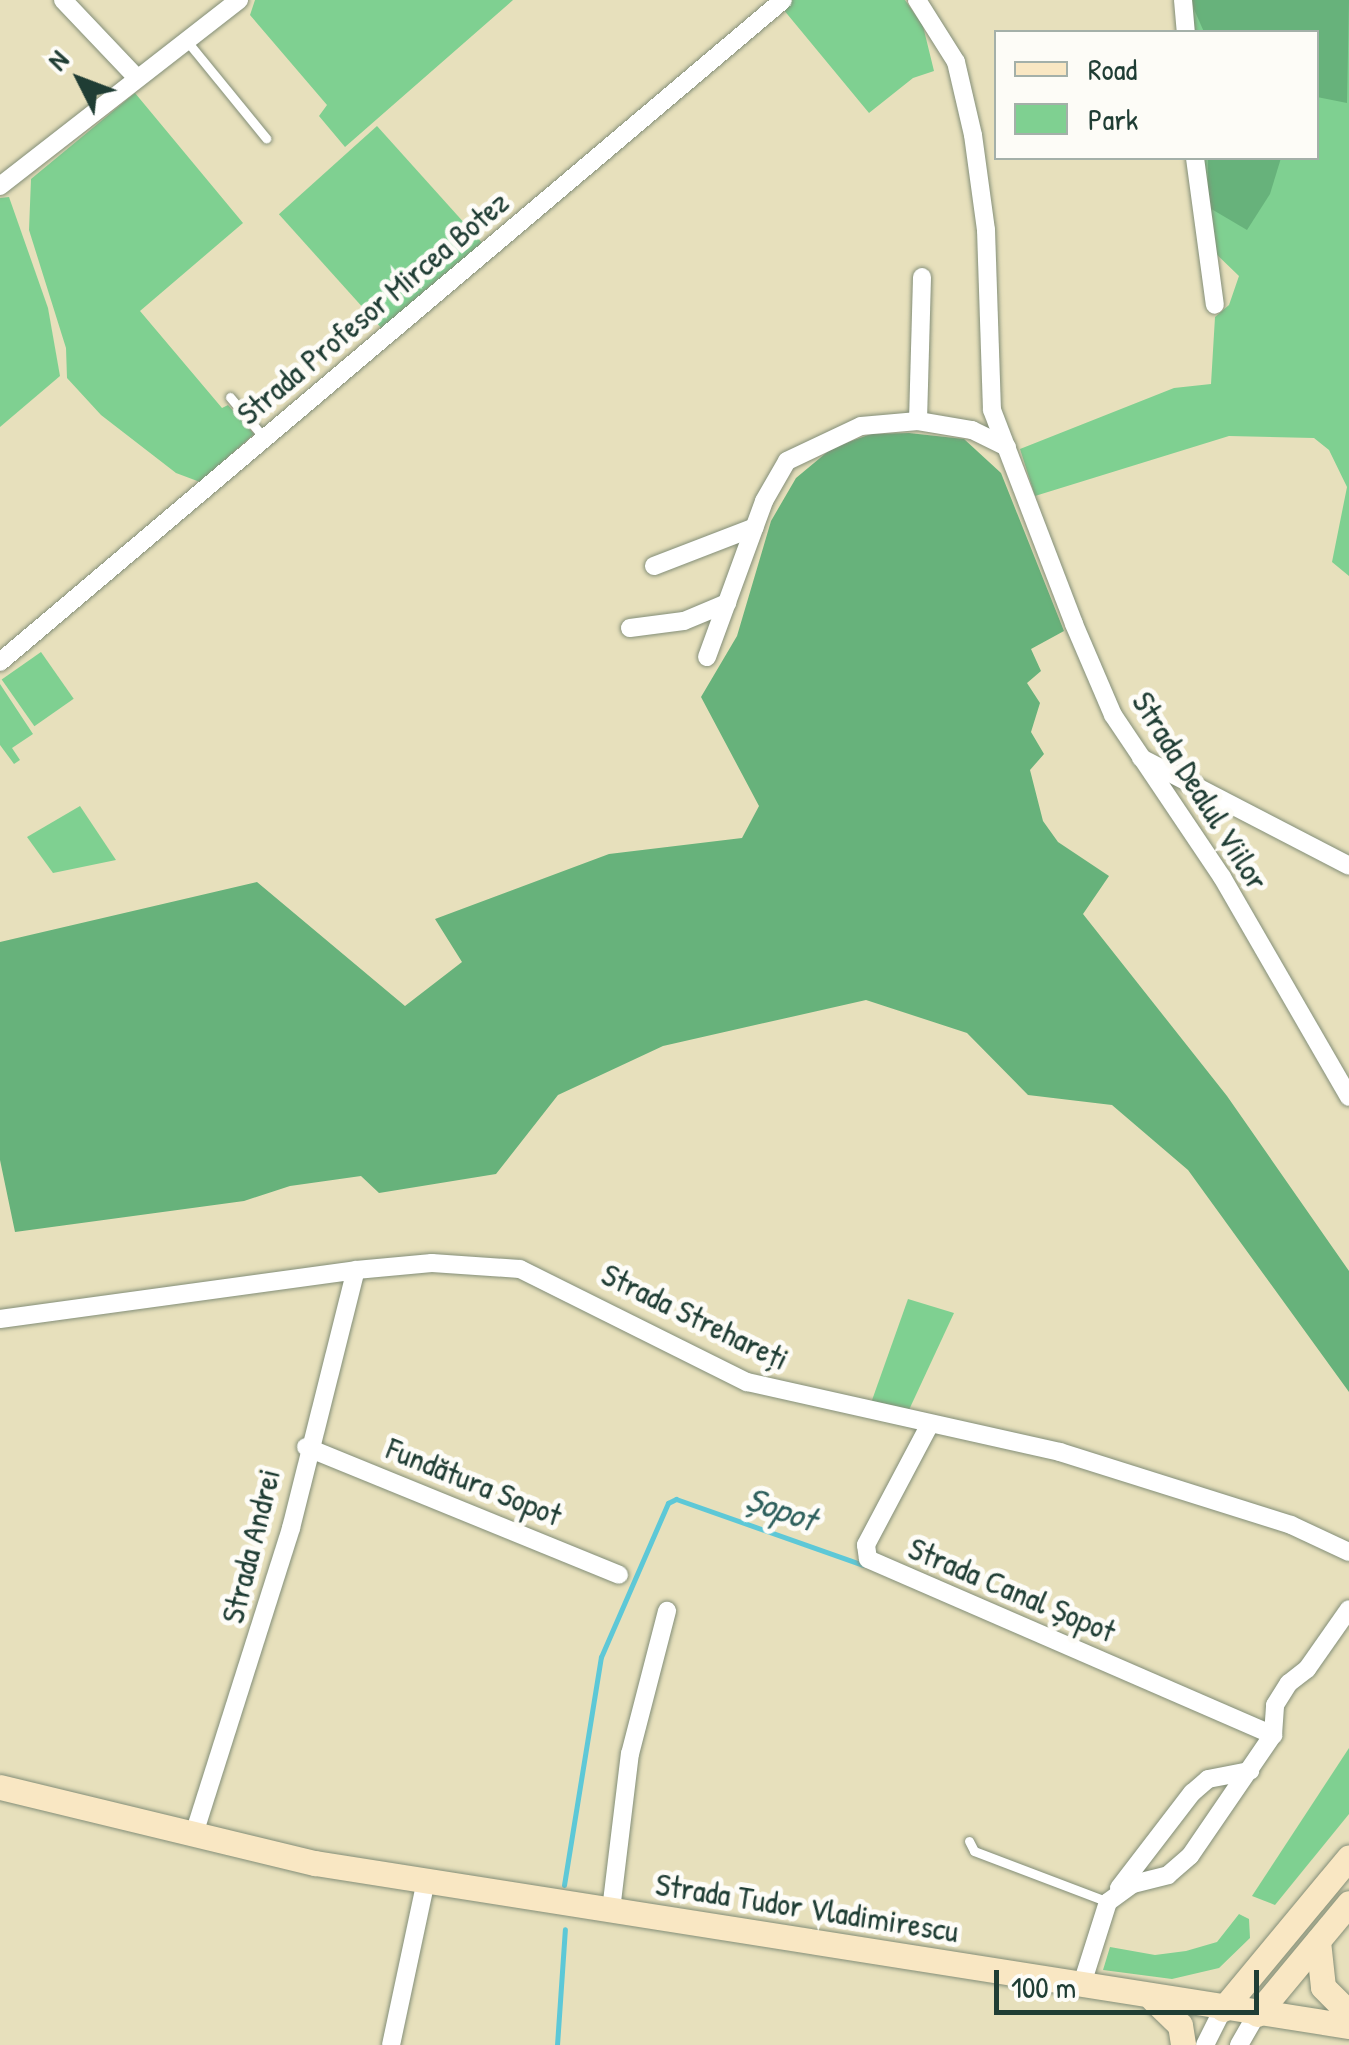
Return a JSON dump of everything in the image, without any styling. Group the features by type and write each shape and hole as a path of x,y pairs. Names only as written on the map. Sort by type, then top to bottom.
{"main road":[{"name":"Strada Tudor Vladimirescu","path":"0,1787 194,1834 426,1880 1148,1998 1349,2026"},
{"path":"1223,2009 1349,1857"},
{"path":"1257,2014 1349,1903"},
{"path":"1318,1940 1323,1987 1349,2013"},
{"path":"1148,1998 1170,2012 1183,2045"}],"street":[{"path":"63,0 135,76"},
{"path":"0,186 135,76 238,0"},
{"name":"Strada Profesor Mircea Botez","path":"0,662 783,0"},
{"name":"Strada Dealul Viilor","path":"917,0 956,62 973,134 986,230 992,410 1006,447 1113,716 1222,878 1349,1096"},
{"path":"1184,0 1186,30"},
{"path":"1195,160 1216,306"},
{"path":"918,421 922,277"},
{"path":"706,657 755,527 787,460 861,426 918,421 972,430 1006,447"},
{"path":"654,566 755,527"},
{"path":"630,628 684,621 728,603"},
{"path":"1138,757 1349,866"},
{"name":"Strada Strehareți","path":"0,1319 432,1262 520,1270 747,1382 1161,1482 1349,1552"},
{"name":"Strada Andrei","path":"194,1834 254,1654 356,1270"},
{"name":"Strada Canal Șopot","path":"930,1424 866,1545 868,1559 1273,1735"},
{"name":"Fundătura Sopot","path":"306,1447 619,1575"},
{"path":"1112,1898 1179,1868 1273,1735 1275,1705 1349,1610"},
{"name":"Strada Tudor Vladimirescu","path":"611,1910 630,1754 667,1611"},
{"path":"1081,1987 1112,1898 1192,1792 1208,1779 1250,1771"},
{"path":"391,2045 426,1880"},
{"path":"1205,2045 1223,2009"},
{"path":"1239,2045 1257,2014"}],"lane":[{"path":"186,40 266,138"},
{"path":"230,397 265,438"},
{"path":"968,1841 974,1851 1112,1898"}],"green space":[{"path":"255,0 513,0 345,147 319,116 327,105 250,15"},
{"path":"792,0 905,0 923,26 934,71 913,78 869,113 783,9"},
{"path":"1190,0 1349,0 1347,103 1319,97 1319,30 1203,30"},
{"path":"1349,0 1349,576 1332,562 1347,487 1329,450 1314,438 1229,436 1035,496 1020,449 1174,388 1211,384 1215,317 1229,305 1239,276 1211,249 1198,160 1319,160 1319,30 1194,30 1187,8"},
{"path":"135,93 243,223 140,311 222,408 228,405 254,434 200,482 176,473 101,415 67,378 66,348 29,230 31,179"},
{"path":"377,126 482,243 384,331 279,214"},
{"path":"1208,160 1280,160 1270,194 1247,230 1208,207"},
{"path":"9,197 48,308 60,376 0,427 0,198"},
{"path":"909,433 964,439 1001,473 1064,631 1031,649 1041,671 1027,683 1040,703 1031,732 1044,754 1030,770 1043,821 1058,842 1109,876 1083,914 1227,1096 1349,1271 1349,1392 1188,1170 1112,1105 1028,1095 967,1033 866,1000 663,1046 558,1095 496,1174 379,1193 361,1176 290,1186 244,1201 15,1232 0,1160 0,942 257,882 405,1006 462,962 435,919 609,854 742,838 759,806 701,697 737,636 771,521 796,478 832,448 871,434"},
{"path":"41,652 74,699 34,726 2,680"},
{"path":"0,684 33,734 12,748 20,760 14,764 0,745"},
{"path":"80,806 116,860 53,873 27,837"},
{"path":"908,1299 954,1313 908,1412 871,1403"},
{"path":"1349,1748 1349,1814 1275,1905 1252,1896"},
{"path":"1239,1914 1249,1919 1250,1938 1219,1968 1172,1979 1103,1970 1110,1947 1155,1955 1186,1951 1217,1942"}],"waterway":[{"name":"Șopot","path":"564,1885 601,1657 668,1503 676,1499 863,1565"},
{"name":"Șopot","path":"557,2045 565,1929"}]}
